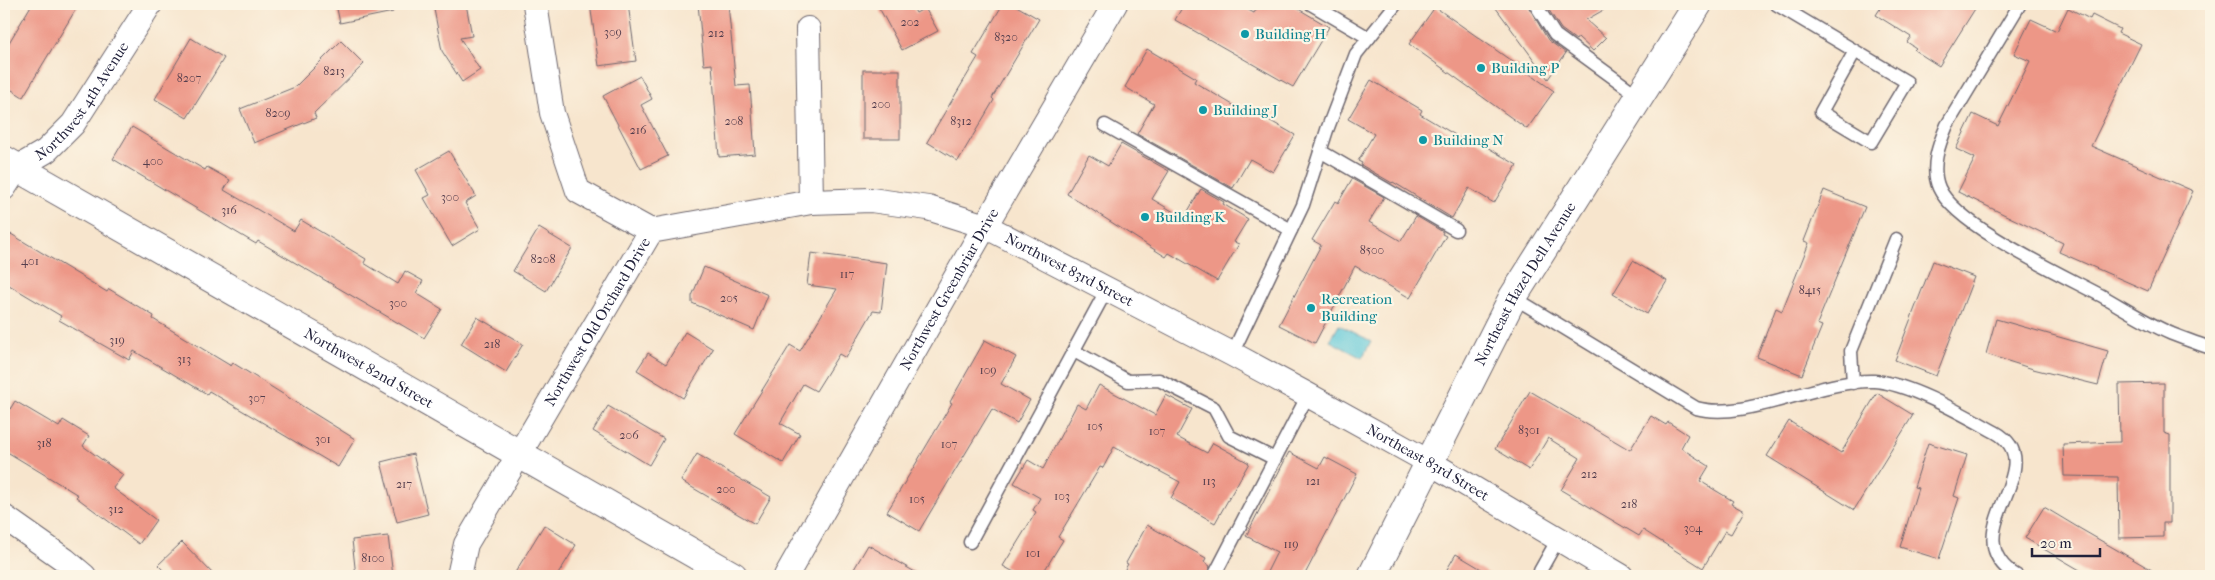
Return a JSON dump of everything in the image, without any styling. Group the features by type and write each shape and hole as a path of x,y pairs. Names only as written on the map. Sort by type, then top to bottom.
{"street":[{"name":"Northwest 4th Avenue","path":"8,172 46,151 73,124 150,4"},
{"name":"Northwest Old Orchard Drive","path":"459,576 466,544 651,231 578,191 552,113 535,4"},
{"name":"Northwest Greenbriar Drive","path":"786,576 985,226 1115,4"},
{"name":"Northeast Hazel Dell Avenue","path":"1372,576 1513,297 1698,4"},
{"path":"808,29 811,202"},
{"name":"Northwest 82nd Street","path":"8,172 520,454 733,576"},
{"name":"Northwest 83rd Street","path":"651,231 811,202 871,200 928,208 985,226 1232,354"},
{"name":"Northeast 83rd Street","path":"1232,354 1429,462 1621,576"},
{"path":"4,517 65,560 84,576"}],"lane":[{"path":"1312,4 1369,38"},
{"path":"1232,354 1303,206 1320,151 1356,54 1396,4"},
{"path":"1535,4 1555,35 1640,97"},
{"path":"1776,4 1855,51 1907,82 1871,142 1821,112 1855,51"},
{"path":"2020,4 1944,132 1938,146 1936,163 1938,187 1946,200 1974,224 2006,244 2171,334 2211,348"},
{"path":"1105,125 1291,230"},
{"path":"1320,151 1456,230"},
{"path":"1853,383 1850,351 1896,238"},
{"path":"970,542 1107,290"},
{"path":"1513,297 1696,408 1709,412 1758,405 1853,383 1874,381 1891,383 1958,412 2009,440 2015,456 2014,469 1992,536 1998,560 2017,576"},
{"path":"1074,351 1128,381 1159,380 1214,408 1229,436 1275,459"},
{"path":"1214,576 1308,395"},
{"path":"1540,571 1558,539"}],"water":[{"path":"1339,325 1371,341 1362,358 1330,341"}],"building":[{"path":"32,4 79,4 23,97 4,85 4,51"},
{"path":"336,4 392,4 393,12 340,23"},
{"path":"433,4 466,4 472,36 460,38 480,70 462,82 442,51"},
{"path":"590,4 628,4 636,61 599,66"},
{"path":"698,4 728,4 736,86 750,85 755,154 719,157 712,64 704,65"},
{"path":"877,4 911,4 916,13 925,8 938,31 902,50"},
{"path":"1003,4 1013,4 1039,19 992,98 994,100 958,161 927,142 978,57 973,54"},
{"name":"Building H","path":"1184,4 1237,4 1254,13 1260,4 1290,4 1329,27 1293,87 1175,20"},
{"path":"1493,4 1527,4 1548,40 1566,53 1548,79"},
{"path":"1545,4 1614,4 1586,20 1606,38 1593,51 1578,37 1576,40 1561,29"},
{"path":"1883,4 1978,4 1939,66 1914,50 1916,48 1907,42 1911,37 1876,15"},
{"name":"Building P","path":"1435,7 1554,91 1527,129 1409,44"},
{"path":"2068,8 2090,19 2092,15 2120,29 2118,33 2141,44 2091,146 2193,191 2148,291 2059,252 2063,243 1958,192 1975,158 1956,149 1973,114 1998,126 2030,61 2014,54 2031,19 2057,31"},
{"path":"191,38 224,58 187,118 155,99"},
{"path":"341,41 364,64 314,113 316,118 254,143 240,109 295,87"},
{"name":"Building J","path":"1147,49 1196,78 1194,82 1245,112 1248,108 1295,135 1273,172 1250,159 1233,188 1137,134 1154,104 1125,87"},
{"path":"863,70 900,70 900,139 863,139"},
{"path":"640,76 652,99 641,105 668,156 641,169 603,96"},
{"name":"Building N","path":"1371,80 1422,110 1420,114 1467,142 1470,137 1517,165 1494,203 1469,188 1452,218 1361,165 1362,163 1358,161 1374,134 1348,119"},
{"path":"132,127 205,170 207,167 230,180 224,190 294,231 301,220 366,259 364,263 398,284 405,271 423,281 416,293 442,309 424,338 258,241 256,244 113,159"},
{"name":"Building K","path":"1121,144 1169,171 1152,199 1184,218 1201,189 1248,219 1234,242 1239,244 1217,281 1169,253 1166,257 1067,194 1089,155 1108,166"},
{"path":"449,151 476,196 465,203 480,229 452,246 424,198 430,195 416,170"},
{"path":"1352,179 1384,197 1369,222 1401,241 1416,216 1443,232 1442,234 1446,236 1410,298 1355,266 1315,343 1279,325 1321,245 1312,240 1335,201 1338,203"},
{"path":"1824,190 1865,207 1817,324 1822,326 1802,375 1757,357 1776,308 1782,311 1809,243 1804,241"},
{"path":"539,228 572,248 546,291 513,271"},
{"path":"11,234 107,292 109,289 154,316 153,319 231,366 233,363 355,439 338,467 209,391 207,394 134,351 129,360 59,320 61,316 4,282 4,247"},
{"path":"811,253 887,263 881,312 873,311 846,358 839,354 816,391 803,384 780,423 800,434 783,463 735,434 790,345 800,351 837,289 807,285"},
{"path":"1633,261 1667,281 1647,314 1613,294"},
{"path":"1933,261 1974,277 1936,376 1895,360"},
{"path":"704,267 768,295 754,330 692,303 692,296"},
{"path":"477,317 523,344 506,372 461,344"},
{"path":"1996,319 2108,351 2098,385 2033,369 1986,354"},
{"path":"685,332 713,349 683,398 637,370 648,353 666,364"},
{"path":"985,340 1016,357 1001,384 1030,400 1017,423 992,409 919,531 887,512 952,403 950,402"},
{"path":"2164,383 2164,433 2170,435 2170,523 2163,523 2163,537 2119,538 2118,477 2064,476 2063,444 2120,442 2119,384"},
{"path":"1099,385 1155,415 1166,395 1192,409 1177,437 1207,453 1213,443 1249,463 1215,523 1171,498 1180,482 1114,447 1103,468 1100,467 1058,537 1063,540 1041,576 1021,576 1003,566 1036,512 1033,510 1040,498 1014,483 1028,460 1043,469 1077,404 1086,409"},
{"path":"1530,391 1630,450 1651,416 1666,425 1668,422 1688,435 1681,448 1709,466 1700,481 1733,501 1731,504 1744,511 1731,534 1725,531 1703,568 1643,530 1639,536 1561,490 1580,458 1548,438 1529,470 1495,449"},
{"path":"1877,393 1913,415 1854,510 1767,456 1789,421 1841,453"},
{"path":"15,401 59,427 63,420 89,436 83,446 123,475 113,488 156,520 139,544 76,497 78,495 4,450 4,419"},
{"path":"608,406 664,439 649,465 593,431"},
{"path":"1928,443 1967,455 1954,496 1959,498 1939,559 1900,547 1918,488 1914,487"},
{"path":"1289,452 1319,468 1325,457 1357,474 1304,576 1265,576 1277,552 1246,536"},
{"path":"413,454 428,514 397,522 381,462"},
{"path":"697,454 771,497 755,524 681,481"},
{"path":"2044,507 2162,576 2090,576 2025,538"},
{"path":"544,525 576,545 557,576 513,576"},
{"path":"1147,525 1206,558 1204,562 1210,566 1206,576 1121,576"},
{"path":"388,536 393,576 356,576 352,540"},
{"path":"182,542 215,576 169,576 158,565"},
{"path":"868,545 922,576 850,576"},
{"path":"1456,554 1493,576 1443,576"}],"place":[{"name":"Building H","path":"1245,34"},
{"name":"Building P","path":"1481,68"},
{"name":"Building J","path":"1203,110"},
{"name":"Building N","path":"1423,140"},
{"name":"Building K","path":"1145,217"},
{"name":"Recreation Building","path":"1311,308"}]}
